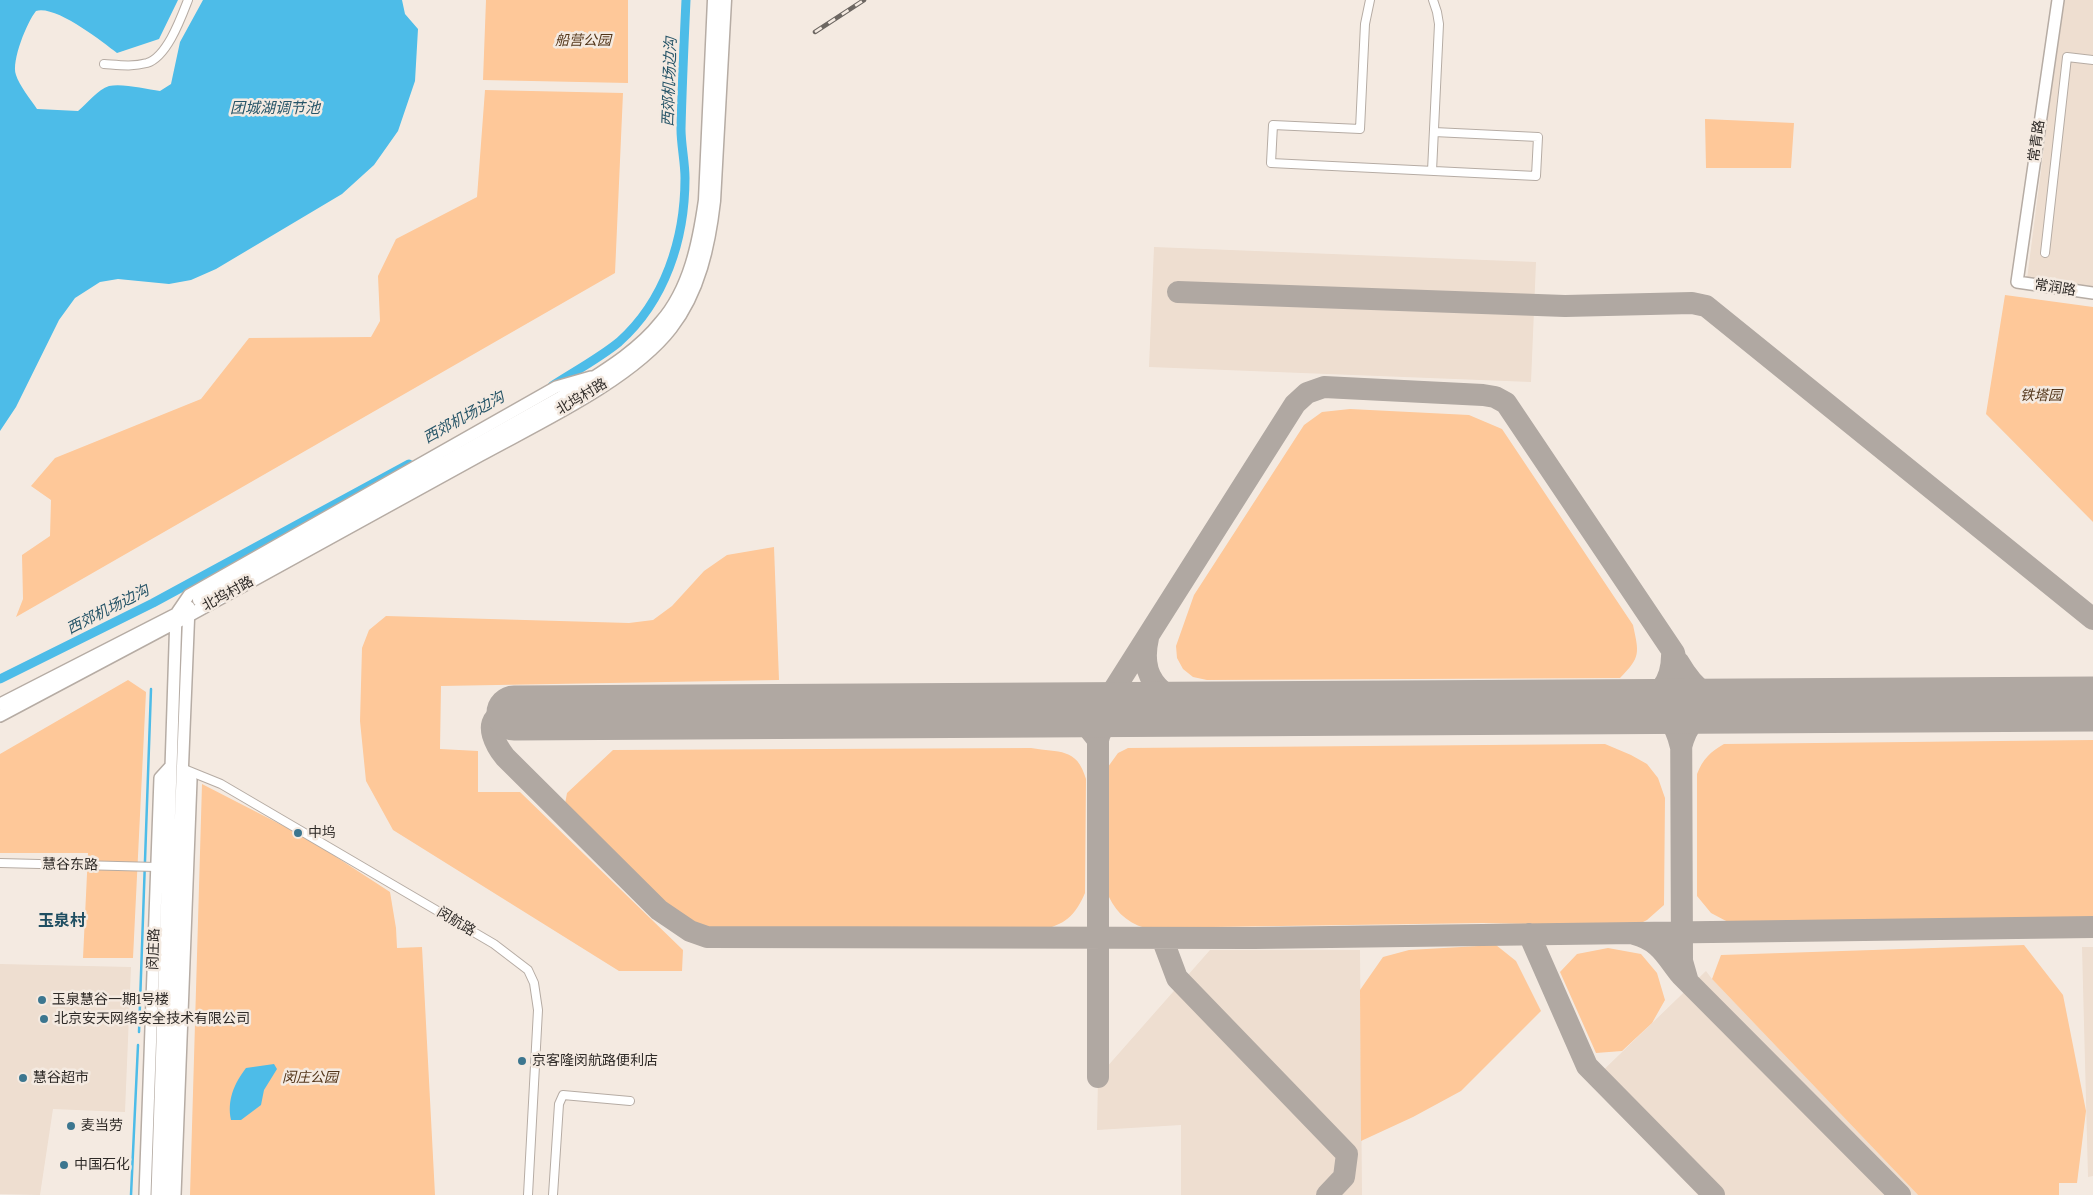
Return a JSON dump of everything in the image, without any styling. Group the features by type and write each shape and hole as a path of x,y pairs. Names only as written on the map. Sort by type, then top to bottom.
{"main road":[{"name":"北坞村路","path":"0,716 176,618 189,606 599,374 639,344 662,322 679,294 693,261 701,229 714,0"},
{"name":"北坞村路","path":"189,606 581,399 646,354 671,328 689,297 702,263 710,230 715,191 725,0"},
{"name":"常青路","path":"2017,282 2058,0"},
{"name":"常润路","path":"2017,282 2093,293"},
{"path":"176,618 189,606"},
{"name":"闵庄路","path":"166,1195 189,606"},
{"name":"北坞村路","path":"0,704 176,618"},
{"name":"闵庄路","path":"157,1195 176,618"},
{"name":"闵庄路","path":"145,1195 149,867 160,778 170,767"},
{"name":"闵庄路","path":"174,1195 191,780 183,769"}],"street":[{"path":"104,64 127,66 148,63 157,57 180,23 188,0"},
{"path":"1370,0 1365,24 1360,129 1273,126 1271,163 1536,176 1538,138 1434,132"},
{"path":"1432,171 1439,24 1438,12 1433,0"},
{"path":"2046,253 2067,57 2093,60"},
{"name":"闵航路","path":"170,767 183,769 221,784 494,944 528,970 534,983 538,1010 528,1195"},
{"name":"慧谷东路","path":"0,863 149,867"},
{"path":"553,1195 559,1104 564,1095 630,1101"},
{"path":"145,1195 174,1195"}],"shaded area":[{"path":"2063,0 2093,0 2093,288 2027,279"},
{"path":"1154,247 1536,262 1531,382 1149,367"},
{"path":"2082,947 2093,947 2093,1176 2088,1177"},
{"path":"1210,950 1360,950 1362,1195 1181,1195 1181,1125 1097,1130 1098,1077"},
{"path":"0,964 131,967 125,1112 53,1109 40,1195 0,1194"},
{"path":"1706,971 1918,1195 1698,1195 1591,1082"}],"green space":[{"name":"船营公园","path":"486,0 628,0 628,83 483,80"},
{"path":"485,90 623,93 615,273 16,617 23,599 22,555 50,536 51,500 31,486 55,458 201,399 249,338 371,337 380,321 378,276 396,239 477,197"},
{"path":"1705,119 1794,123 1791,168 1706,168"},
{"name":"铁塔园","path":"2005,295 2093,307 2093,522 1986,414"},
{"path":"1350,409 1469,415 1502,429 1633,625 1637,654 1632,665 1620,678 1207,680 1193,677 1183,669 1177,658 1176,646 1194,595 1304,425 1322,412"},
{"path":"774,547 779,680 441,686 440,749 478,751 478,792 520,792 683,950 682,971 619,971 393,830 366,781 360,721 362,648 369,630 386,616 629,623 653,620 672,606 704,571 727,555"},
{"path":"128,680 146,692 133,958 83,958 88,853 0,853 0,754"},
{"path":"2093,740 2093,918 1728,922 1711,913 1697,896 1697,774 1708,756 1724,744"},
{"path":"1605,744 1647,764 1658,778 1665,798 1664,905 1647,920 1635,926 1482,923 1145,928 1131,922 1121,914 1112,903 1106,890 1105,771 1118,753 1128,748"},
{"path":"1031,748 1066,753 1072,756 1078,761 1086,779 1085,893 1077,908 1068,918 1049,928 1040,930 723,931 715,929 686,919 665,907 567,810 565,804 567,793 613,750"},
{"name":"闵庄公园","path":"202,784 307,838 390,892 397,948 422,947 435,1195 190,1195"},
{"path":"1496,945 1516,961 1541,1011 1461,1091 1413,1117 1361,1141 1360,990 1383,957 1409,950"},
{"path":"2024,945 2063,995 2086,1111 2077,1183 2059,1183 2059,1195 1918,1195 1712,979 1721,955"},
{"path":"1608,948 1641,954 1657,973 1665,1000 1652,1023 1622,1051 1596,1053 1560,972 1577,954"}],"water":[{"name":"团城湖调节池","path":"0,0 178,0 159,39 117,53 66,18 55,13 36,11 28,24 21,42 15,69 20,83 37,109 78,111 97,93 109,86 127,86 160,91 171,84 180,42 203,0 402,0 405,14 418,29 415,81 398,131 374,165 342,194 216,269 191,280 169,284 118,279 100,282 75,298 59,320 16,407 0,431"},
{"path":"274,1064 277,1069 264,1090 261,1105 241,1120 231,1120 232,1092 246,1068"}],"waterway":[{"name":"西郊机场边沟","path":"552,386 612,348 635,326 649,308 669,268 681,224 684,201 685,172 681,129 686,0"},
{"name":"西郊机场边沟","path":"0,679 153,603 409,464"},
{"path":"139,1032 151,689"},
{"path":"131,1195 138,1045"}],"taxiway":[{"path":"1178,292 1565,306 1692,303 1706,306 2093,619"},
{"path":"1098,1077 1098,719 1101,710 1295,404 1307,393 1324,387 1483,395 1495,397 1506,403 1674,653 1681,689 1682,961 1688,982"},
{"path":"1148,638 1146,663 1154,682 1169,697 1191,709"},
{"path":"1672,656 1669,673 1662,688 1643,704 1634,707 1653,711 1666,717 1675,729 1681,747 1690,725 1706,711 1721,706"},
{"path":"1679,663 1685,673 1705,693 1721,701 1743,706"},
{"path":"1064,710 1083,721 1098,740 1106,724 1132,710"},
{"path":"514,713 501,715 495,718 492,723 495,741 505,757 659,910 690,931 707,937 1254,938 2093,927"},
{"path":"1529,934 1587,1066 1714,1195"},
{"path":"1634,934 1656,945 1681,975 1900,1195"},
{"path":"1162,938 1177,978 1347,1154 1344,1177 1327,1195"}],"runway":[{"path":"514,713 2093,704"}],"railway":[{"path":"815,32 864,0"}],"place":[{"name":"中坞","path":"298,833"},
{"name":"玉泉慧谷一期1号楼","path":"42,1000"},
{"name":"北京安天网络安全技术有限公司","path":"44,1019"},
{"name":"京客隆闵航路便利店","path":"522,1061"},
{"name":"慧谷超市","path":"23,1078"},
{"name":"麦当劳","path":"71,1126"},
{"name":"中国石化","path":"64,1165"}],"district":[{"name":"玉泉村","path":"62,921"}]}
